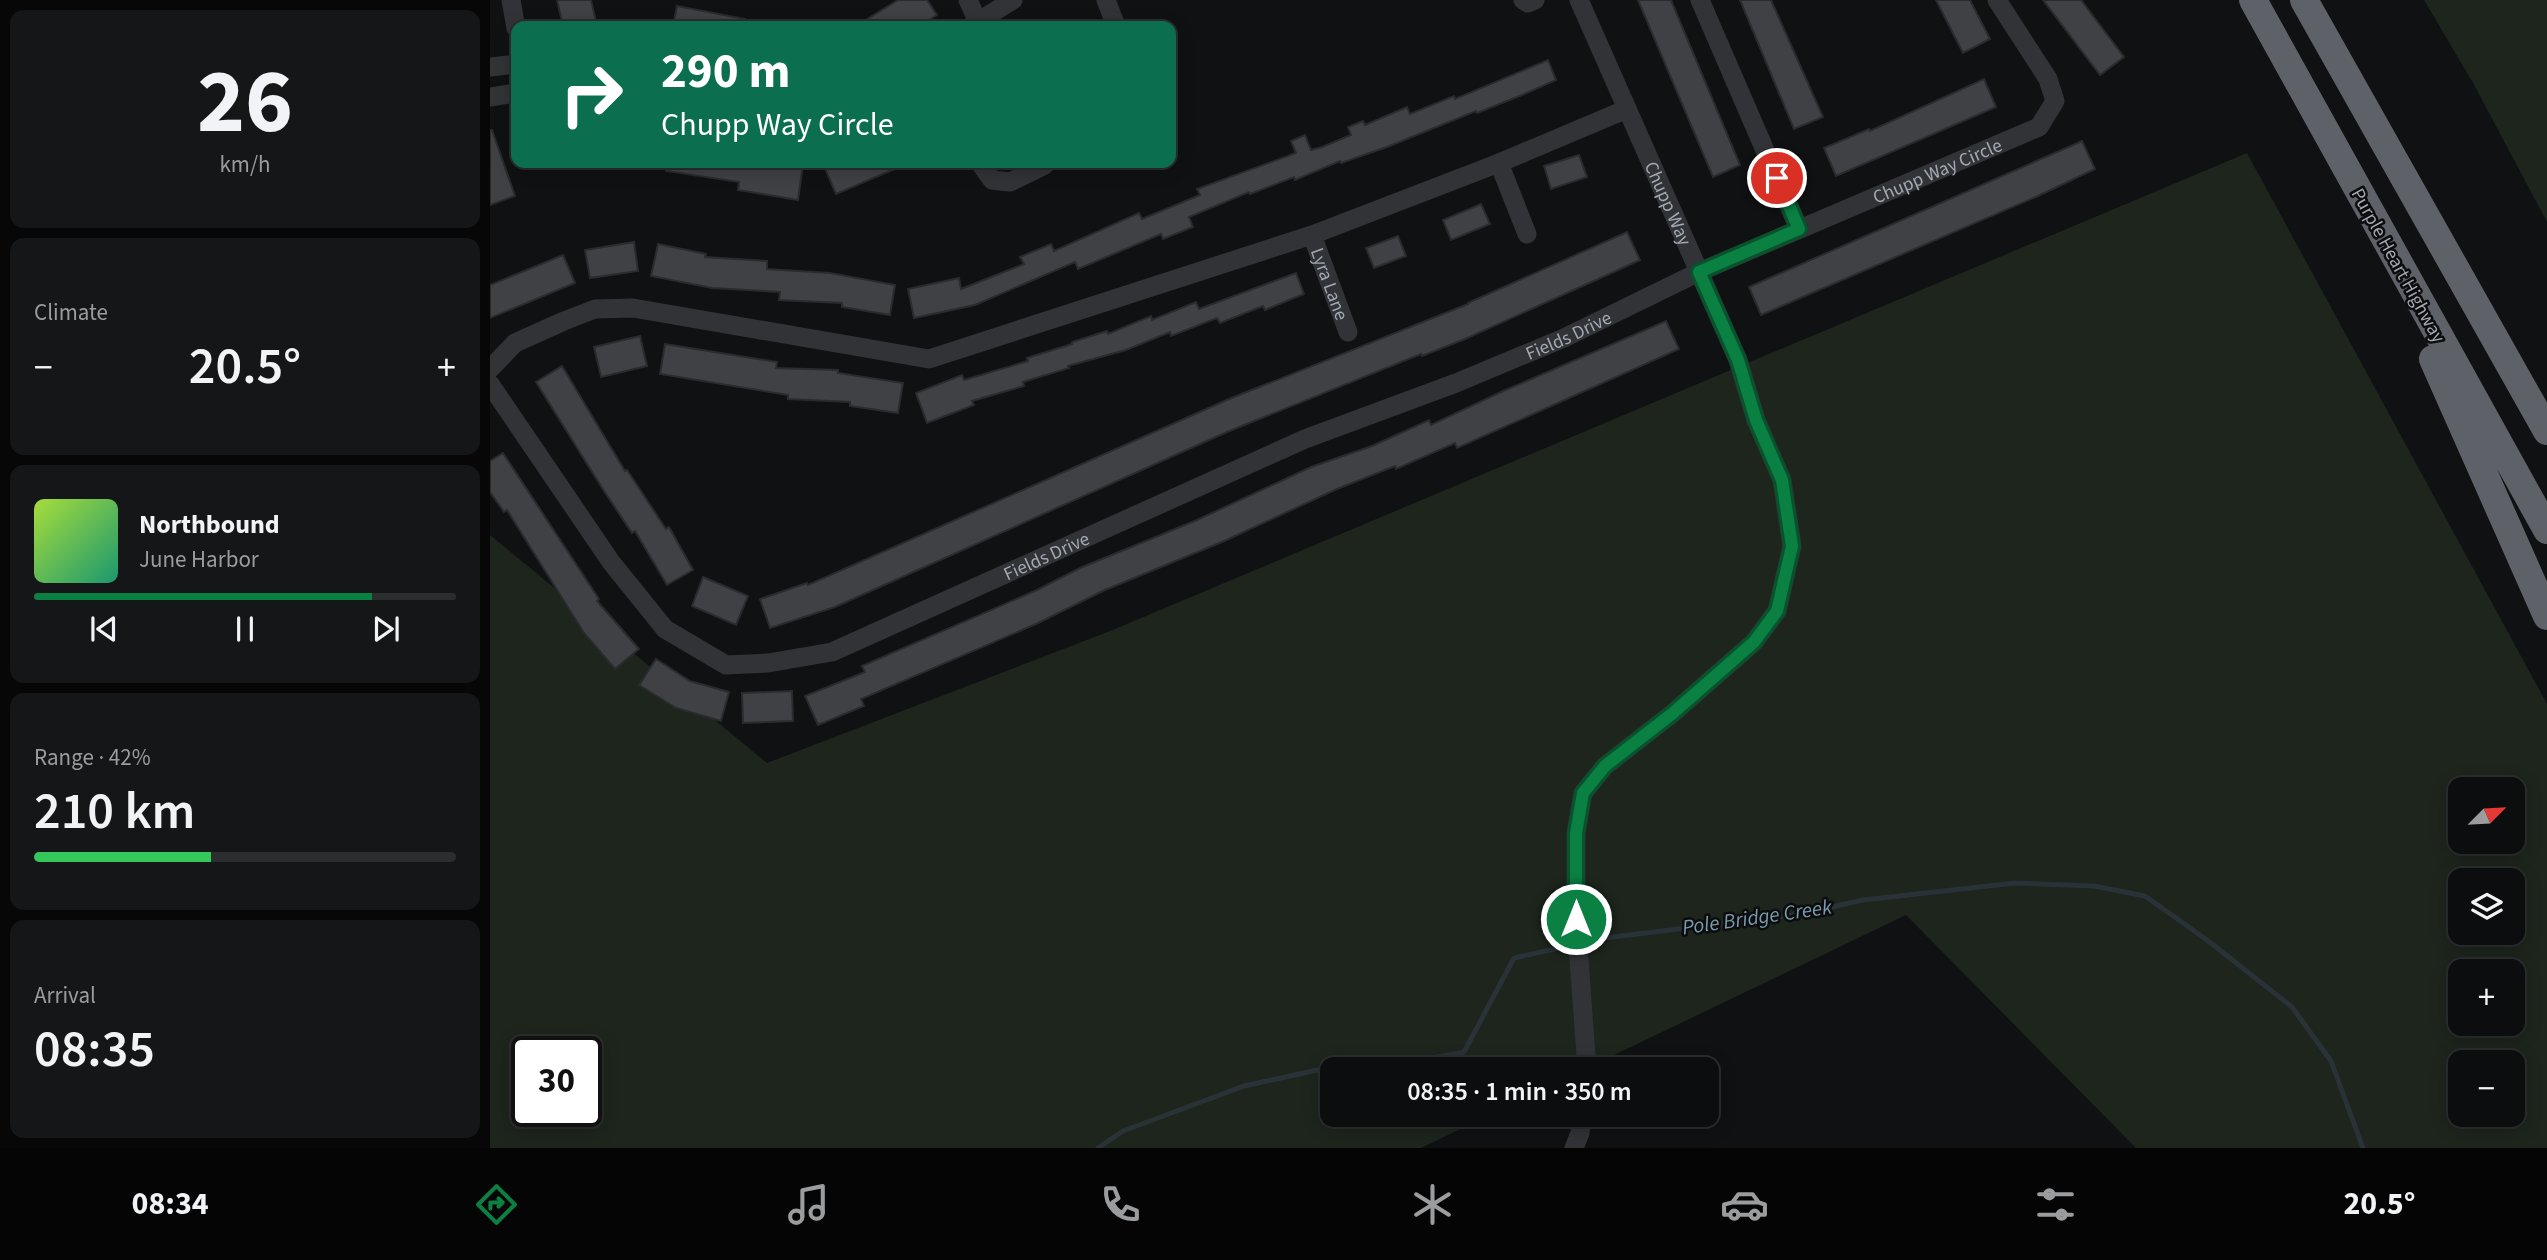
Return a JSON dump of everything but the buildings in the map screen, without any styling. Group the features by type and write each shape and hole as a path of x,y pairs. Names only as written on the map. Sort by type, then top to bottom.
{"highway":[{"name":"Purple Heart Highway","path":"2253,0 2547,530"},
{"path":"2304,0 2547,425"},
{"path":"2361,197 2547,616"},
{"path":"2504,352 2547,431"}],"street":[{"path":"511,0 515,21"},
{"path":"968,0 973,21"},
{"path":"979,21 1013,0"},
{"path":"1106,0 1114,21"},
{"path":"1523,0 1528,3 1535,0"},
{"name":"Chupp Way","path":"1579,0 1738,360 1756,420 1782,480 1792,546 1777,611 1754,642 1673,713 1605,766 1583,793 1576,833 1576,919 1586,1057"},
{"path":"1700,0 1799,229"},
{"name":"Chupp Way Circle","path":"1699,272 2039,127 2055,101 2048,79 1997,0"},
{"path":"490,67 511,65"},
{"path":"490,97 511,94"},
{"path":"490,369 515,342 564,321 595,309 633,308 929,359 1312,235 1499,163 1627,109"},
{"path":"1499,163 1527,234"},
{"path":"984,168 992,180 1010,182 1039,168"},
{"name":"Lyra Lane","path":"1312,235 1348,332"},
{"name":"Fields Drive","path":"490,384 611,562 665,629 726,665 768,663 832,652 1305,439 1456,383 1564,338 1699,272"},
{"path":"1574,1148 1581,1127"}],"shaded area":[{"path":"2424,0 2547,0 2547,222 2473,83"},
{"path":"2247,153 2547,704 2547,1148 2136,1148 1906,915 1610,1057 1320,1057 1320,1127 1465,1127 1421,1148 490,1148 490,535 767,763 1110,631"}],"waterway":[{"name":"Pole Bridge Creek","path":"1098,1148 1123,1131 1244,1086 1322,1069 1422,1060 1464,1052 1514,958 1605,938 1801,914 1863,900 2015,883 2094,886 2145,896 2207,940 2292,1007 2331,1061 2363,1148"}],"route":[{"path":"1576,919 1576,833 1583,793 1605,766 1673,713 1754,642 1777,611 1792,546 1782,480 1756,420 1738,360 1699,272 1799,229 1777,178"}]}
